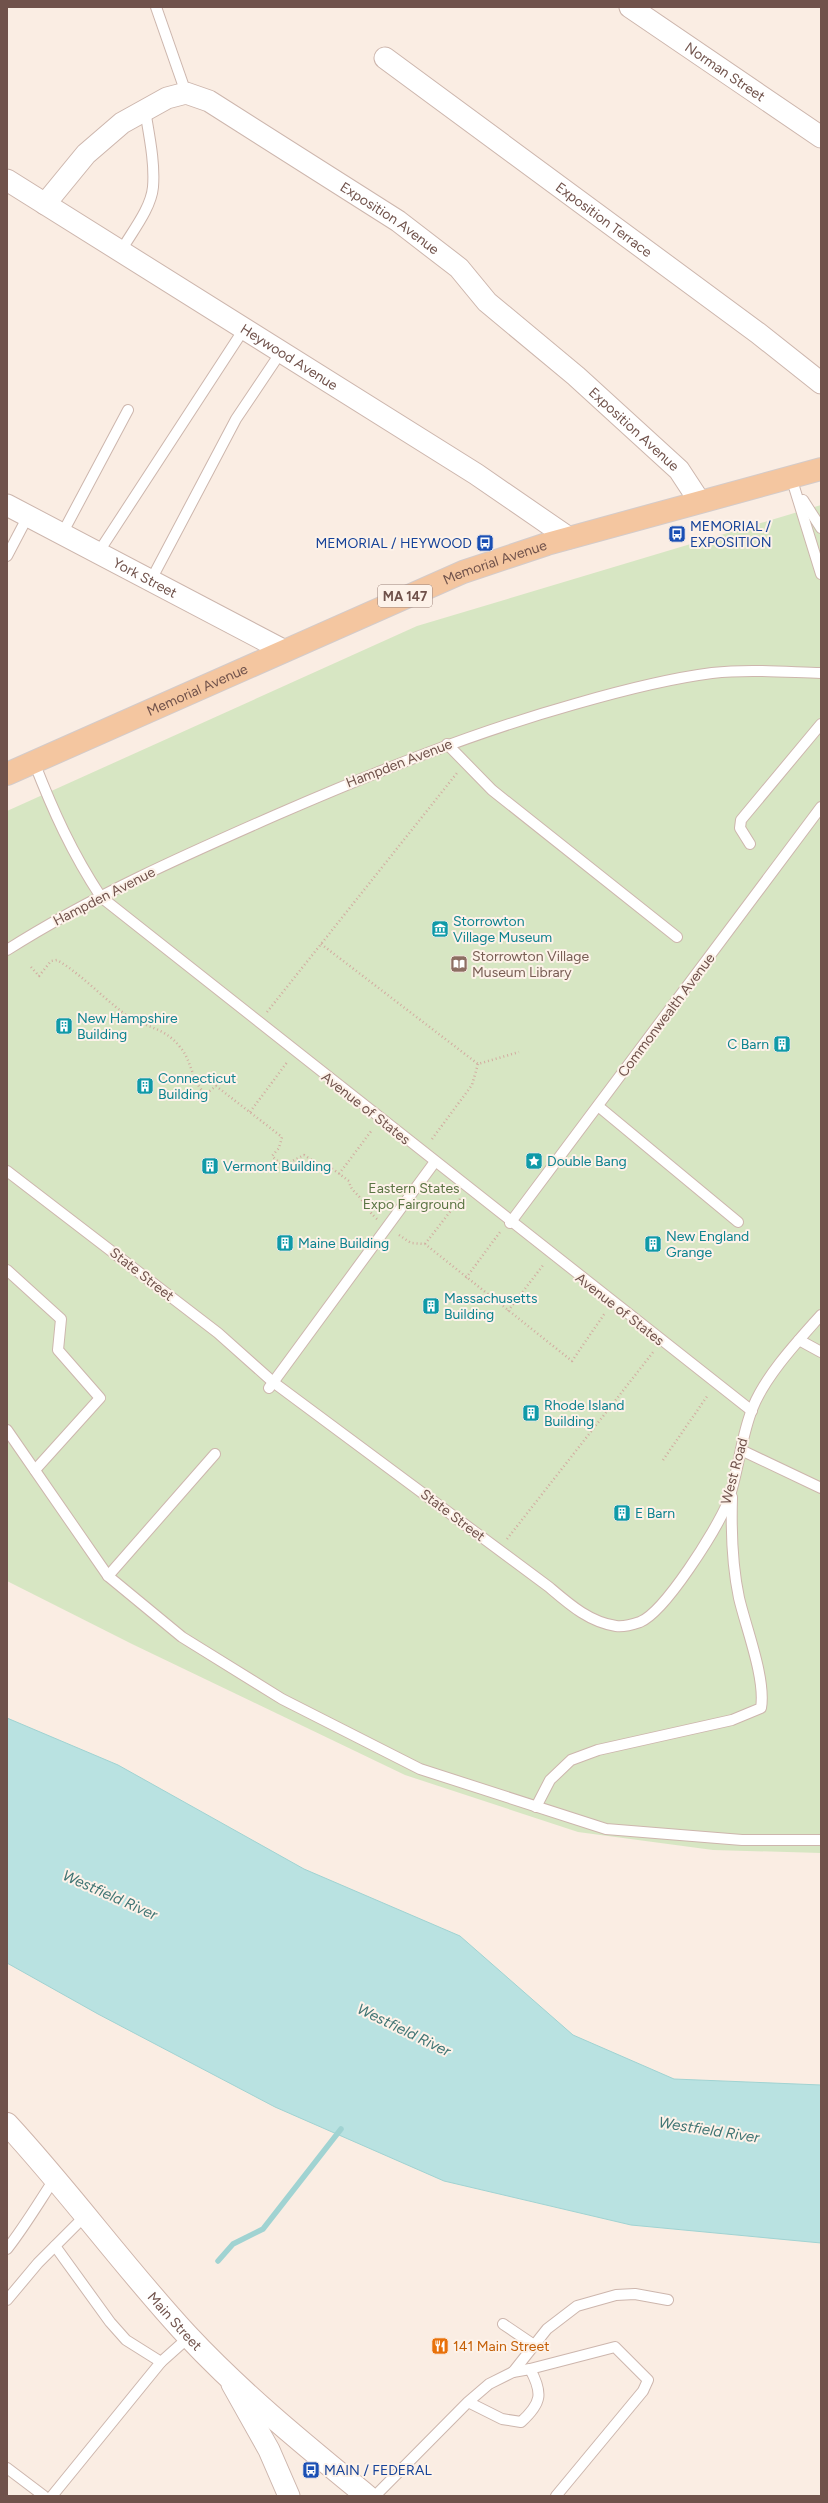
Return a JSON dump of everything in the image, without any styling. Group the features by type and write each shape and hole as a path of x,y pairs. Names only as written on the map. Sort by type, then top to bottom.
{"main road":[{"name":"Memorial Avenue","path":"7,774 441,581 507,557 569,538 821,469"},
{"name":"Main Street","path":"7,2124 56,2178 189,2337 226,2374 285,2428 367,2496"}],"street":[{"name":"Norman Street","path":"630,7 820,134"},
{"name":"Exposition Terrace","path":"385,58 758,332 821,383"},
{"path":"46,204 86,154 122,123 167,98 186,93"},
{"name":"Exposition Avenue","path":"186,93 209,101 366,200 459,268 487,302 576,376 679,470 700,502"},
{"name":"Heywood Avenue","path":"7,180 476,474 569,538"},
{"name":"York Street","path":"7,505 283,650"},
{"path":"226,2374 264,2439 289,2496"}],"lane":[{"path":"156,7 186,93"},
{"path":"121,251 145,210 153,189 151,150 145,110"},
{"path":"98,552 244,329"},
{"path":"151,580 236,419 281,352"},
{"path":"62,534 128,410"},
{"path":"791,477 809,511 821,528"},
{"path":"791,477 821,574"},
{"path":"7,556 28,516"},
{"name":"Hampden Avenue","path":"7,950 101,897 190,854 335,788 447,744 520,720 661,681 739,671 821,673"},
{"path":"750,844 740,828 741,820 821,724"},
{"path":"447,744 492,790 677,937"},
{"name":"Avenue of States","path":"34,762 53,811 72,851 101,897 434,1163 752,1411"},
{"name":"Commonwealth Avenue","path":"509,1222 598,1106 821,807"},
{"path":"598,1106 738,1222"},
{"path":"271,1385 434,1163"},
{"name":"State Street","path":"7,1171 218,1333 271,1385 498,1549 549,1587 569,1605 592,1619 617,1626 640,1622"},
{"path":"7,1270 61,1319 58,1350 100,1398 35,1470"},
{"name":"West Road","path":"640,1622 673,1592 716,1525 732,1489 752,1411 768,1382 799,1340 821,1315"},
{"path":"799,1340 821,1352"},
{"path":"7,1430 108,1576 182,1637 282,1699 420,1769 606,1830 742,1840 821,1840"},
{"path":"741,1450 821,1488"},
{"path":"108,1576 215,1454"},
{"path":"536,1807 550,1780 571,1760 598,1750 732,1720 760,1708 762,1699 760,1684 737,1582 731,1539 732,1489"},
{"path":"7,2249 25,2226 30,2214 56,2178"},
{"path":"7,2300 54,2246 86,2215"},
{"path":"54,2246 110,2322 126,2340 161,2362"},
{"path":"512,2372 534,2345 561,2316 577,2306 616,2295 635,2294 668,2300"},
{"path":"503,2324 534,2345"},
{"path":"52,2496 161,2362 189,2337"},
{"path":"375,2496 468,2402 489,2384 512,2372 530,2369 615,2347 648,2380 643,2391 556,2496"},
{"path":"468,2402 502,2419 521,2422 531,2412 539,2398 539,2386 530,2369"},
{"path":"7,2468 44,2496"}],"path":[{"path":"258,1023 465,762"},
{"path":"321,944 478,1064"},
{"path":"31,967 39,976 51,961 57,960 62,962 120,1011 144,1025 160,1029 181,1047 190,1063 200,1090 206,1094 216,1086 282,1137 279,1148 272,1156 283,1166 304,1155 321,1166 330,1167 349,1182 350,1190 362,1199 366,1210 411,1243 425,1244 572,1361 612,1302"},
{"path":"250,1112 295,1052"},
{"path":"478,1064 519,1052"},
{"path":"422,1153 472,1085 478,1064"},
{"path":"339,1174 380,1120"},
{"path":"425,1244 467,1189"},
{"path":"466,1278 509,1222"},
{"path":"508,1311 552,1255"},
{"path":"498,1549 661,1341"},
{"path":"663,1460 717,1383"}],"green space":[{"name":"Eastern States Expo Fairground","path":"821,505 821,1853 713,1850 578,1832 405,1775 132,1644 7,1581 7,811 417,626"}],"water":[{"name":"Westfield River","path":"7,1718 118,1765 304,1869 460,1936 573,2035 674,2079 821,2085 821,2243 631,2225 444,2181 275,2107 98,2014 7,1963"}],"waterway":[{"path":"218,2261 233,2244 263,2229 341,2129"}],"place":[{"name":"MEMORIAL / EXPOSITION","path":"677,534"},
{"name":"MEMORIAL / HEYWOOD","path":"485,543"},
{"name":"Storrowton Village Museum","path":"440,929"},
{"name":"Storrowton Village Museum Library","path":"459,964"},
{"name":"New Hampshire Building","path":"64,1026"},
{"name":"C Barn","path":"782,1044"},
{"name":"Connecticut Building","path":"145,1086"},
{"name":"Double Bang","path":"534,1161"},
{"name":"Vermont Building","path":"210,1166"},
{"name":"Maine Building","path":"285,1243"},
{"name":"New England Grange","path":"653,1244"},
{"name":"Massachusetts Building","path":"431,1306"},
{"name":"Rhode Island Building","path":"531,1413"},
{"name":"E Barn","path":"622,1513"},
{"name":"141 Main Street","path":"440,2346"},
{"name":"MAIN / FEDERAL","path":"311,2470"}]}
